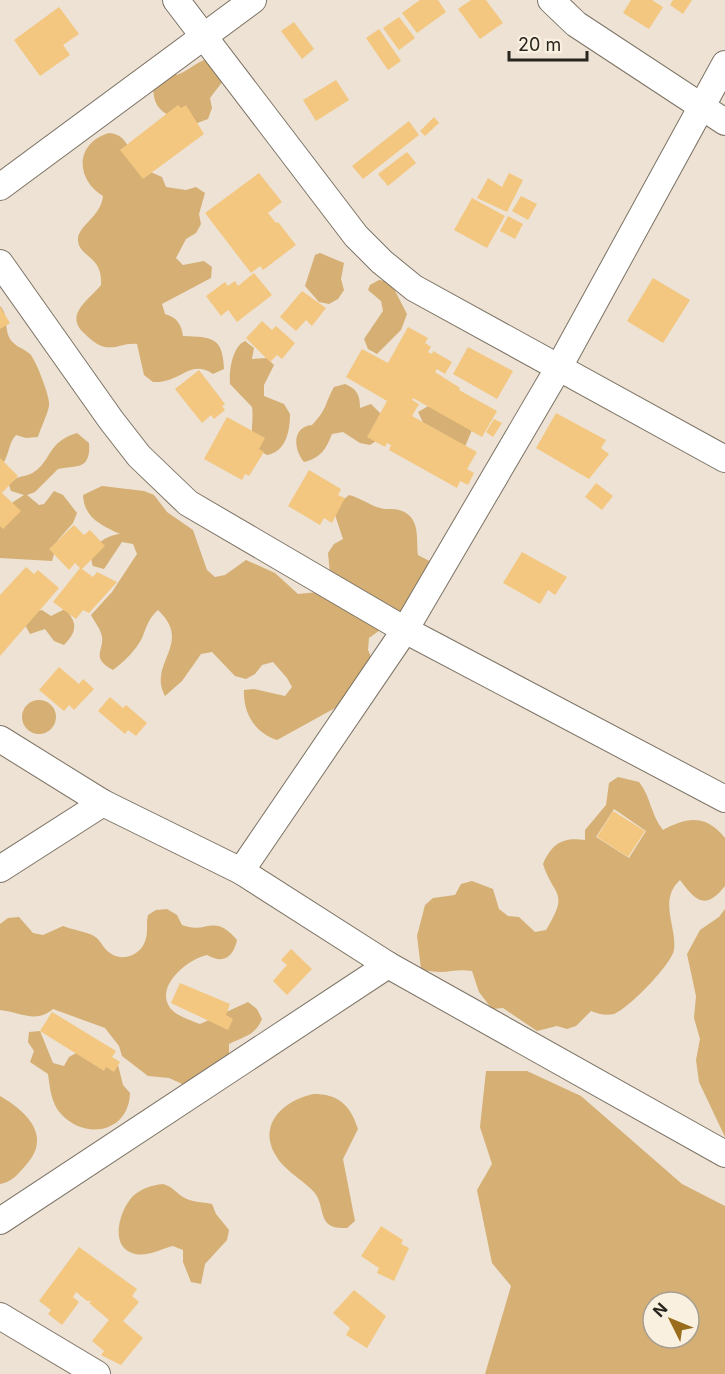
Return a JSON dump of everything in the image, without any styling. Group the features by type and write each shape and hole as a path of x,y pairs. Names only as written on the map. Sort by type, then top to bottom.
{"street":[{"path":"176,0 356,236 382,262 414,288 725,459"},
{"path":"0,187 253,0"},
{"path":"550,0 576,24 700,108 725,122"},
{"path":"241,871 405,630 559,367 725,64"},
{"path":"0,263 139,456 188,502 405,630 725,799"},
{"path":"0,739 103,802 241,871 388,965 725,1154"},
{"path":"0,868 103,802"},
{"path":"0,1221 388,965"},
{"path":"0,1316 97,1374"}],"shaded area":[{"path":"204,60 215,61 223,81 210,98 212,108 208,119 192,125 159,108 153,84 169,69 177,75"},
{"path":"109,133 124,140 139,165 162,177 166,187 186,190 196,187 205,193 199,214 201,224 196,233 186,239 176,258 183,265 204,261 212,267 211,278 162,304 165,314 173,317 180,324 183,336 208,338 218,345 224,369 213,374 205,370 191,370 162,382 153,382 144,375 137,344 102,346 79,327 77,314 80,308 101,285 101,275 95,262 82,250 78,240 81,230 98,210 103,196 87,180 83,162 90,145"},
{"path":"320,253 344,263 341,279 344,290 338,299 329,304 319,302 305,286 315,255"},
{"path":"379,280 393,287 407,314 401,330 377,354 368,349 364,339 383,311 381,301 368,290 370,285"},
{"path":"0,306 4,313 9,337 13,343 33,358 48,396 49,406 38,437 26,438 16,435 0,467"},
{"path":"245,341 254,348 252,359 267,358 274,365 264,385 264,396 284,404 290,414 286,440 279,450 267,455 255,445 253,440 252,407 230,384 234,354"},
{"path":"345,384 357,393 360,408 371,404 386,419 379,439 370,445 360,443 343,432 332,434 322,452 315,458 304,462 298,451 296,440 300,430 312,425 317,419 334,387"},
{"path":"430,405 472,430 464,449 427,431 418,412"},
{"path":"77,433 89,443 88,458 85,462 81,465 58,469 35,492 27,495 39,505 44,504 54,491 63,495 77,513 73,523 58,540 52,561 0,558 0,522 13,502 24,495 11,491 9,485 18,477 34,472 60,441"},
{"path":"102,486 144,491 154,495 167,512 193,530 207,570 215,577 225,575 246,560 275,573 298,594 319,592 330,574 328,553 334,544 343,539 333,509 349,495 380,508 399,510 411,517 416,528 418,555 437,565 440,575 387,625 369,638 368,650 372,659 346,702 277,740 262,732 252,721 244,698 244,690 254,689 285,696 292,687 273,662 262,665 255,674 246,679 235,676 212,652 201,654 182,681 165,696 161,684 161,673 172,633 168,622 158,610 136,647 121,663 113,670 101,661 101,633 91,615 112,592 137,554 133,544 122,542 104,569 93,566 92,554 98,544 108,537 120,534 95,520 84,503 83,495"},
{"path":"65,609 74,627 64,645 54,641 45,629 30,634 25,625 35,612 42,610 51,616"},
{"path":"39,700 51,705 56,717 51,729 39,734 27,729 22,717 27,705"},
{"path":"618,777 639,782 663,830 680,822 696,820 711,825 725,838 725,886 712,899 706,901 696,898 680,880 670,896 669,905 674,950 665,966 638,996 614,1014 591,1011 576,1026 567,1029 557,1026 537,1031 503,1008 492,1009 479,992 472,971 436,972 421,969 417,936 425,905 433,898 455,895 461,884 472,881 493,889 499,909 508,916 519,917 535,932 546,930 557,908 558,895 543,864 546,857 559,843 585,840 585,830 606,805 609,783","holes":["614,809 646,831 629,858 596,837"]},
{"path":"167,909 177,915 182,925 198,928 222,927 237,940 233,951 226,958 218,959 207,955 191,962 175,975 166,992 167,1001 174,1012 200,1024 248,1002 257,1009 262,1019 256,1029 229,1044 229,1066 189,1087 169,1078 148,1076 122,1056 119,1046 105,1028 53,1009 40,1016 0,1010 0,924 8,918 19,917 33,933 43,935 63,926 87,933 97,938 115,956 127,957 137,952 144,944 148,915 156,910"},
{"path":"725,909 725,1137 699,1082 696,1060 700,1039 694,1018 696,996 687,954 700,930 719,917"},
{"path":"40,1031 53,1063 64,1066 69,1057 78,1052 118,1065 123,1085 130,1093 128,1106 122,1117 114,1124 94,1130 82,1128 61,1114 53,1100 48,1074 30,1062 34,1051 28,1042 29,1032"},
{"path":"486,1071 527,1071 581,1096 682,1184 725,1206 725,1374 485,1374 511,1286 492,1263 477,1190 492,1164 480,1127"},
{"path":"322,1094 342,1102 351,1113 358,1129 343,1159 355,1221 347,1228 337,1228 326,1221 314,1192 283,1165 274,1153 270,1141 273,1120 280,1112 300,1098"},
{"path":"0,1096 27,1117 33,1125 37,1144 34,1154 26,1165 11,1179 0,1184"},
{"path":"163,1184 186,1199 212,1204 216,1214 229,1230 227,1240 205,1264 201,1284 191,1282 183,1262 183,1250 173,1246 148,1254 137,1254 125,1249 121,1243 119,1226 128,1202 144,1189"}],"building":[{"path":"420,0 438,0 446,12 417,33 402,13"},
{"path":"471,0 486,0 503,23 480,39 458,9"},
{"path":"631,0 652,0 663,7 649,29 623,13"},
{"path":"673,0 692,0 683,14 670,5"},
{"path":"59,7 79,34 63,45 70,55 40,76 14,40"},
{"path":"399,17 415,38 399,50 383,28"},
{"path":"294,22 314,49 302,59 281,31"},
{"path":"379,29 401,61 388,70 366,38"},
{"path":"336,80 349,100 316,121 303,100"},
{"path":"178,105 181,108 186,105 204,134 143,179 120,150"},
{"path":"434,117 439,123 425,136 420,131"},
{"path":"409,121 419,135 363,179 352,166"},
{"path":"407,152 416,163 388,186 378,174"},
{"path":"259,173 282,202 268,213 296,245 263,270 260,266 251,273 205,213"},
{"path":"509,173 523,180 507,212 477,198 488,178 502,187"},
{"path":"521,196 537,204 528,220 512,211"},
{"path":"472,198 505,216 487,248 454,230"},
{"path":"508,216 523,224 515,239 500,231"},
{"path":"254,273 272,295 237,322 228,310 221,316 206,296 225,282 228,286 235,281 238,286"},
{"path":"653,278 690,300 663,343 627,321"},
{"path":"302,291 326,308 312,326 306,320 296,331 280,317"},
{"path":"0,307 10,323 0,329"},
{"path":"262,321 272,330 276,326 295,343 282,359 277,355 270,362 246,338"},
{"path":"408,327 428,338 425,343 431,347 428,352 432,354 433,351 452,362 445,374 437,369 435,372 460,388 459,390 497,411 482,437 413,398 412,400 419,404 412,416 477,452 467,469 474,473 468,485 460,481 457,488 389,450 391,445 387,443 385,447 367,437 387,401 346,377 362,349 388,363"},
{"path":"468,347 513,371 497,399 453,374"},
{"path":"199,370 225,404 222,406 225,410 214,419 211,415 202,423 175,389"},
{"path":"556,413 606,440 601,448 609,454 589,479 536,448"},
{"path":"227,417 265,438 259,449 264,452 249,476 245,474 242,480 204,459"},
{"path":"494,419 502,423 493,437 486,432"},
{"path":"0,458 18,476 2,493 21,511 3,529 0,526"},
{"path":"309,470 341,489 338,495 345,498 332,523 324,518 320,525 288,506"},
{"path":"596,483 613,496 602,510 585,497"},
{"path":"74,525 84,535 90,530 105,546 82,569 93,577 97,572 117,582 89,613 83,610 76,619 53,602 80,568 75,563 69,570 49,549"},
{"path":"522,552 567,577 555,595 548,590 540,604 503,583"},
{"path":"26,567 34,574 38,570 59,588 0,656 0,595"},
{"path":"59,667 79,684 83,679 94,689 74,710 69,705 64,711 39,690"},
{"path":"110,697 123,708 126,705 147,723 136,736 128,730 125,734 98,711"},
{"path":"613,811 645,831 628,857 597,837"},
{"path":"291,949 312,969 287,995 273,981 287,965 281,960"},
{"path":"180,983 230,1004 226,1015 233,1019 228,1030 171,1003"},
{"path":"52,1012 116,1051 112,1057 120,1062 114,1072 106,1067 104,1071 40,1031"},
{"path":"381,1226 403,1240 401,1244 409,1248 394,1281 377,1273 379,1268 361,1256"},
{"path":"79,1247 137,1289 132,1296 139,1302 123,1321 143,1338 121,1365 101,1355 104,1351 92,1341 109,1320 89,1303 92,1301 87,1301 76,1292 73,1297 79,1302 62,1325 48,1314 51,1310 39,1301"},
{"path":"354,1290 386,1316 367,1348 346,1335 350,1328 333,1313"}]}
